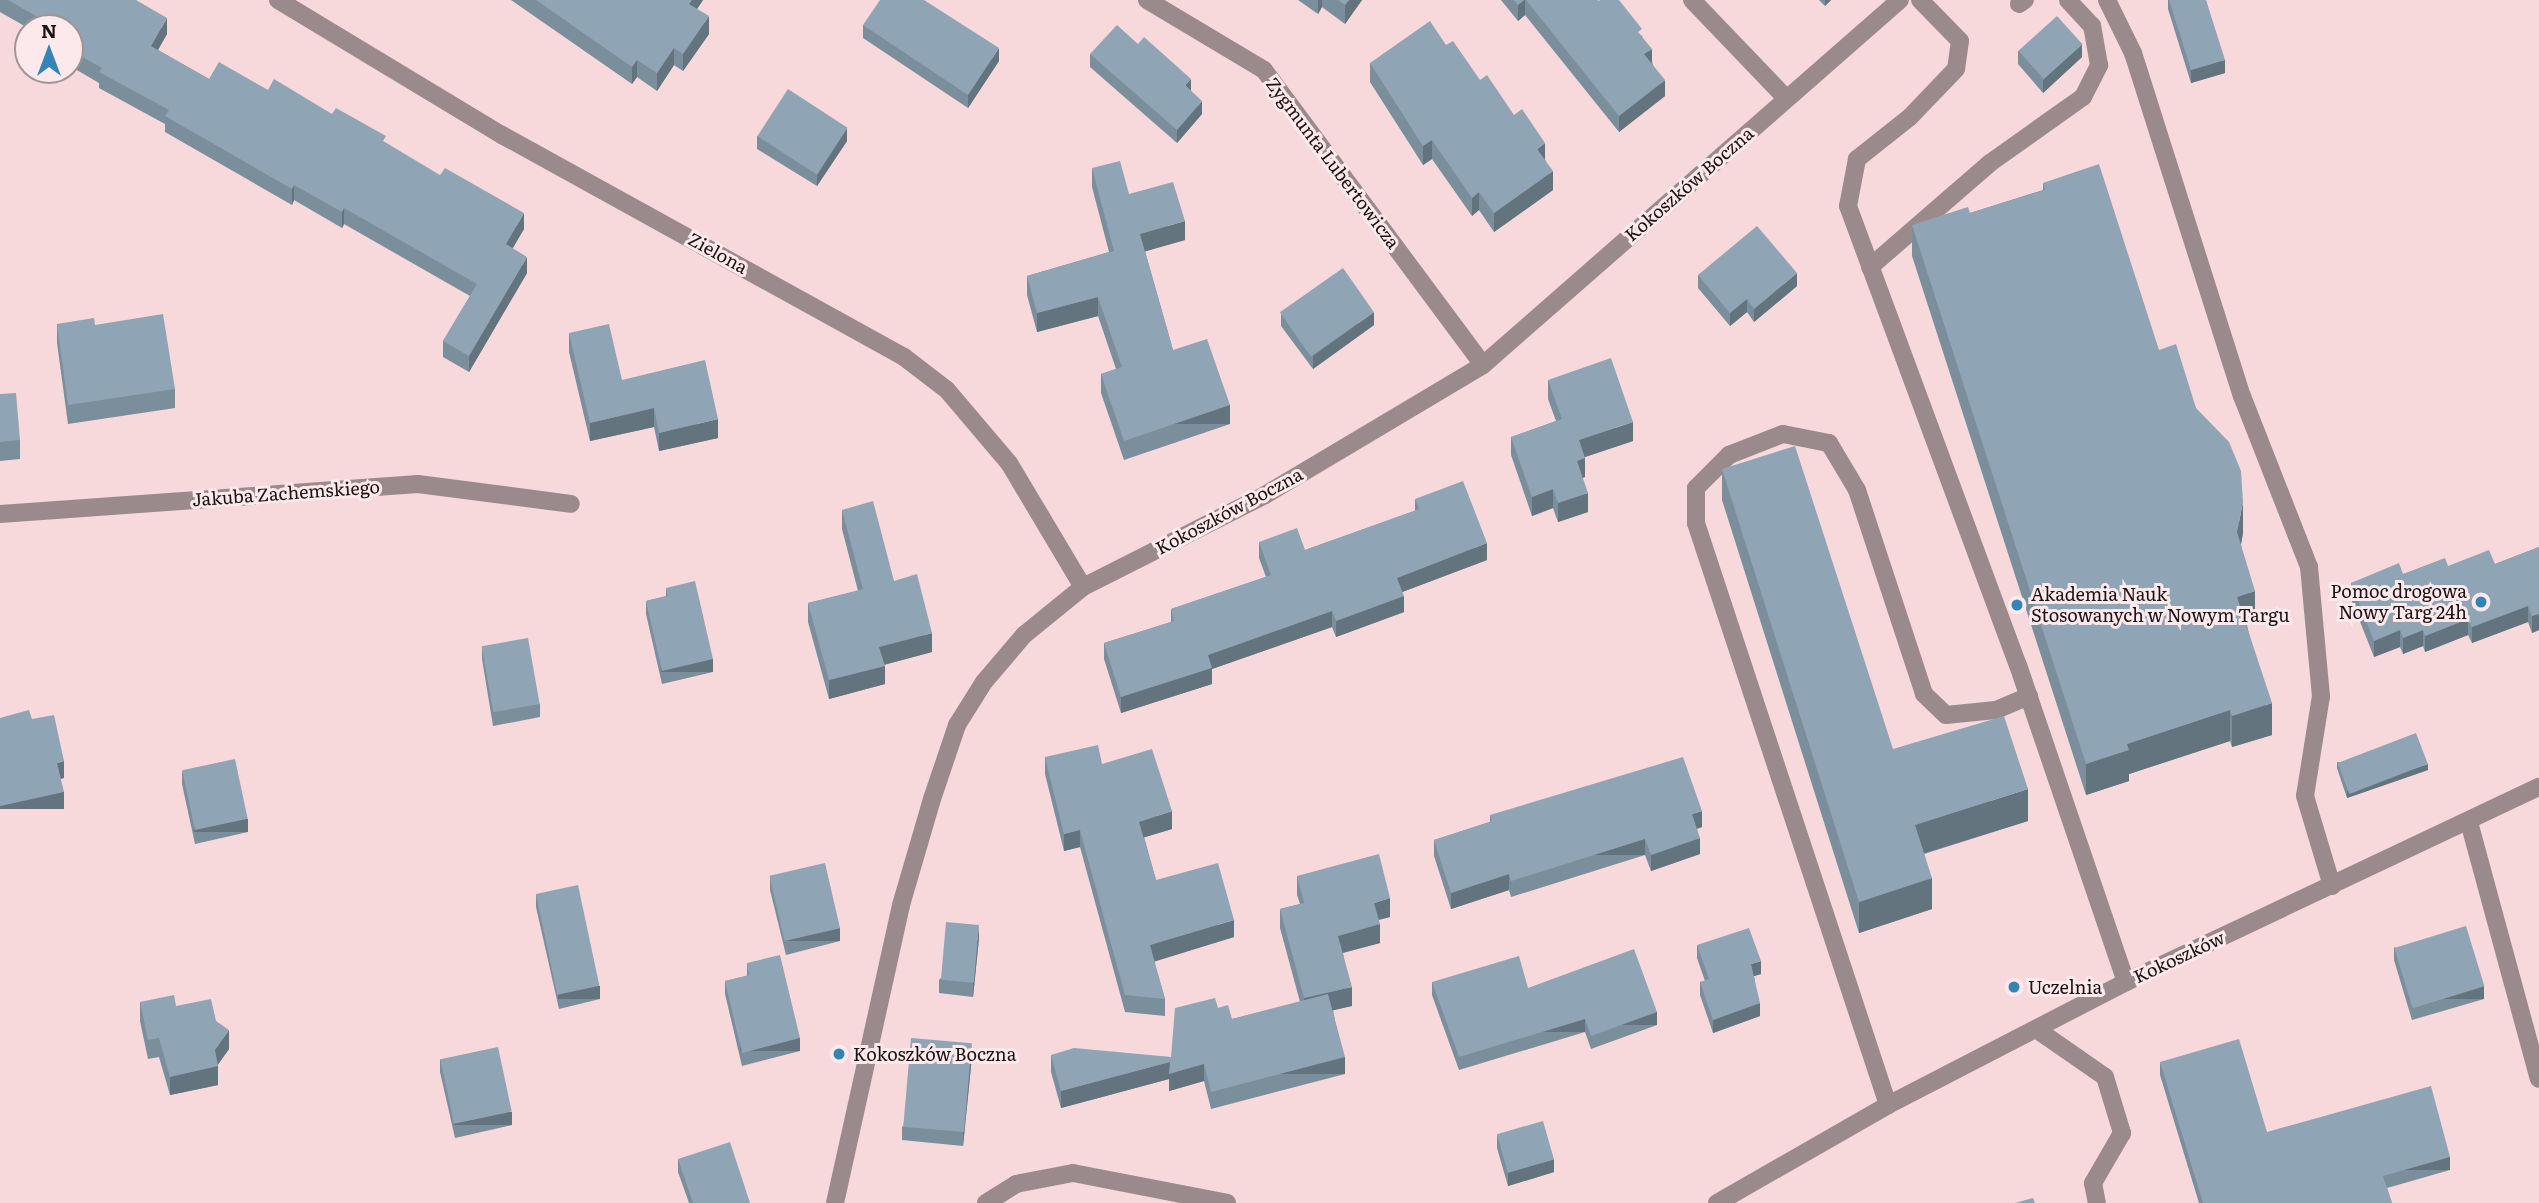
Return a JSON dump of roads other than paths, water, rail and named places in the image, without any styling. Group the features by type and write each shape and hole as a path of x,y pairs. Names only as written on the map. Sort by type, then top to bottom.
{"street":[{"name":"Zielona","path":"278,0 502,135 904,357 947,390 1009,463 1083,587"},
{"name":"Zygmunta Lubertowicza","path":"1147,0 1264,70 1483,365"},
{"path":"1692,0 1786,99"},
{"name":"Kokoszków Boczna","path":"835,1203 901,905 957,725 984,682 1024,635 1083,587 1265,495 1483,365 1900,0"},
{"path":"1920,0 1960,41 1956,69 1910,117 1857,159 1847,206 2029,696 2126,982"},
{"path":"1870,267 1990,163 2083,97 2099,65 2092,26 2068,0"},
{"path":"2107,0 2133,53 2242,396 2309,567 2321,696 2305,796 2332,886"},
{"path":"1888,1105 1696,523 1696,488 1728,455 1783,434 1829,443 1857,490 1924,694 1946,715 1996,709 2029,696"},
{"name":"Jakuba Zachemskiego","path":"0,514 418,484 571,504"},
{"name":"Kokoszków","path":"1717,1203 1888,1105 2126,982 2539,787"},
{"path":"2469,822 2539,1079"},
{"path":"2036,1029 2105,1077 2122,1133 2093,1183 2097,1203"},
{"path":"986,1203 1016,1184 1073,1173 1227,1203"}],"place":[{"name":"Pomoc drogowa Nowy Targ 24h","path":"2481,602"},
{"name":"Akademia Nauk Stosowanych w Nowym Targu","path":"2017,605"},
{"name":"Uczelnia","path":"2014,987"},
{"name":"Kokoszków Boczna","path":"839,1054"}]}
